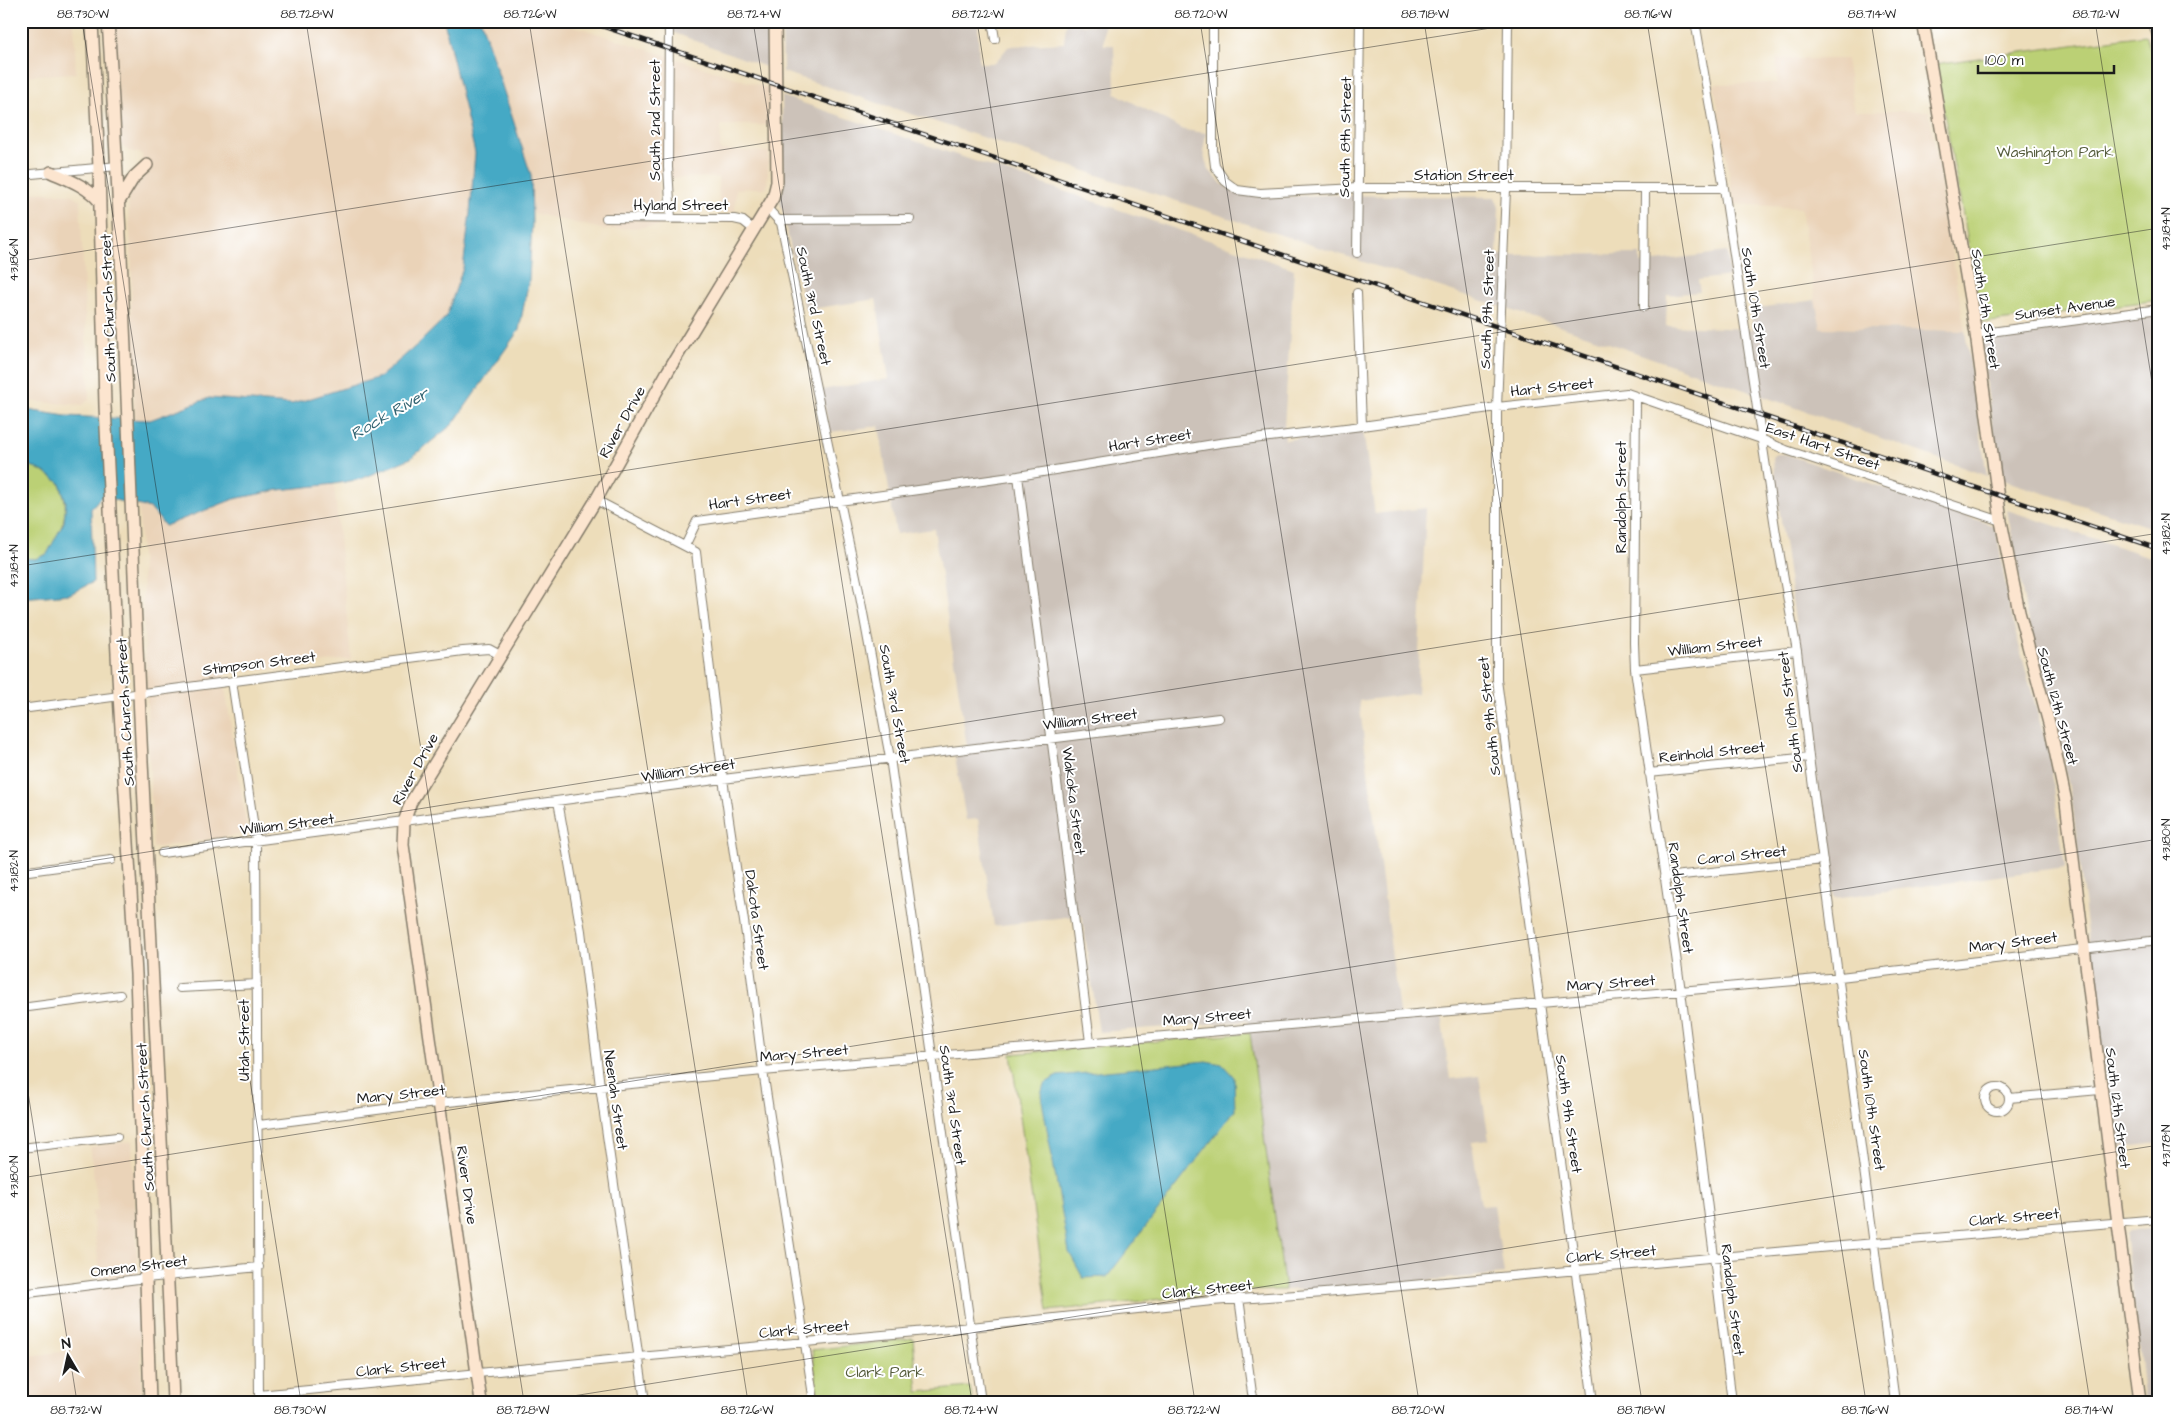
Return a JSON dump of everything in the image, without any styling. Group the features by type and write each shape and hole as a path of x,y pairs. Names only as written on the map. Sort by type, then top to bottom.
{"street":[{"name":"South Church Street","path":"92,21 99,168 105,406 119,695 136,974 150,1402"},
{"name":"South Church Street","path":"108,21 118,166 139,693 173,1402"},
{"name":"South 2nd Street","path":"669,21 668,167 671,219"},
{"path":"776,21 777,182 773,198 767,208 779,220 910,219"},
{"path":"992,21 995,40"},
{"name":"Station Street","path":"1213,21 1212,140 1215,166 1225,181 1237,190 1260,193 1358,188 1645,190 1724,188"},
{"name":"South 8th Street","path":"1357,253 1360,21"},
{"name":"South 9th Street","path":"1508,21 1506,189 1497,407 1497,680 1593,1402"},
{"name":"South 10th Street","path":"1696,21 1724,188 1761,439 1797,651 1809,757 1896,1402"},
{"name":"South 12th Street","path":"1923,21 1976,334 2001,521 2021,620 2050,727 2064,790 2140,1402"},
{"path":"2152,21 2159,43"},
{"path":"119,202 134,177 146,165"},
{"path":"21,175 118,166"},
{"path":"51,172 80,184 100,202"},
{"path":"1644,307 1645,190"},
{"name":"River Drive","path":"481,1402 403,844 404,822 411,802 596,500 668,370 767,208"},
{"name":"Hyland Street","path":"606,218 734,219 743,221 753,230"},
{"name":"South 3rd Street","path":"779,220 840,500 890,758 981,1402"},
{"path":"1357,294 1362,426"},
{"name":"Sunset Avenue","path":"1976,334 2159,308"},
{"name":"Hart Street","path":"685,546 697,521 1018,476 1220,443 1497,407 1627,393 1636,397"},
{"name":"East Hart Street","path":"1636,397 1761,439 1786,450 2001,521"},
{"name":"Randolph Street","path":"1636,397 1635,669 1681,991 1732,1402"},
{"name":"Wakoka Street","path":"1018,476 1090,1042"},
{"name":"Dakota Street","path":"596,500 696,552 723,779 746,935 763,1071 814,1402"},
{"name":"Stimpson Street","path":"21,709 463,651 490,649 500,655"},
{"name":"William Street","path":"1635,669 1797,651"},
{"name":"Utah Street","path":"232,680 256,842 259,1398"},
{"name":"William Street","path":"162,853 723,779 1218,718"},
{"name":"Reinhold Street","path":"1649,772 1809,757"},
{"name":"Neenah Street","path":"558,801 581,931 600,1086 645,1402"},
{"path":"21,872 110,860"},
{"name":"Carol Street","path":"1664,877 1823,860"},
{"name":"Mary Street","path":"259,1125 600,1086 1840,977 2159,940"},
{"path":"180,988 257,984"},
{"path":"21,1008 120,995"},
{"path":"2008,1098 2100,1090"},
{"path":"21,1148 117,1137"},
{"name":"Clark Street","path":"259,1398 638,1357 971,1327 1239,1298 1324,1293 1876,1243 2159,1220"},
{"name":"Omena Street","path":"21,1294 146,1278 259,1267"},
{"path":"1239,1298 1252,1393 1256,1402"}],"shaded area":[{"path":"21,21 74,21 76,73 21,76"},
{"path":"111,21 444,21 475,153 463,268 446,317 380,377 292,404 209,398 150,420 135,419 131,310 132,264 128,202 131,189 137,181 144,177 142,154 129,151 120,142"},
{"path":"481,21 559,21 770,89 769,125 721,125 720,150 769,152 767,188 736,189 735,212 719,212 718,177 659,178 659,226 606,230 532,213 531,175"},
{"path":"642,21 769,21 769,68"},
{"path":"782,21 978,21 979,63 995,63 1008,47 1012,46 1064,43 1066,24 1104,25 1104,45 1114,45 1115,93 1184,130 1206,133 1203,152 1208,169 1222,184 1235,192 1279,197 1324,195 1495,197 1499,207 1497,255 1640,254 1640,263 1727,252 1730,276 1698,280 1700,292 1667,295 1666,326 1753,329 1750,309 1815,300 1821,328 1965,331 1987,476 1556,325 783,72"},
{"path":"1777,59 1846,59 1855,111 1929,111 1965,331 1821,328 1801,208 1734,204 1714,84 1777,83"},
{"path":"782,96 1294,269 1284,428 1285,440 1363,430 1375,514 1426,508 1417,693 1359,701 1400,1019 1441,1016 1450,1079 1479,1076 1489,1140 1472,1142 1481,1206 1494,1205 1504,1274 1338,1288 1285,1290 1248,1021 1099,1032 1082,915 994,926 978,819 966,820 955,756 968,753 934,529 896,534 879,426 830,432 821,390 889,379 876,299 805,310 780,201 783,182"},
{"path":"21,192 71,194 80,200 89,400 82,405 21,401"},
{"path":"2159,312 2159,530 2000,479 1980,340 1983,336"},
{"path":"1785,454 1992,525 1996,528 2010,612 2050,759 2065,867 1834,898 1774,471 1773,459 1774,455"},
{"path":"334,484 351,659 223,674 246,823 245,834 153,848 139,506 196,515 212,506 234,499 279,490"},
{"path":"2007,510 2159,560 2159,1143 2114,1148 2073,809 2061,745 2027,617"},
{"path":"132,1141 143,1402 21,1402 21,1357 67,1351 60,1292 102,1288 92,1212 98,1210 90,1147"},
{"path":"2159,1226 2159,1402 2145,1402 2126,1235 2130,1231"}],"green space":[{"name":"Washington Park","path":"2145,35 2159,74 2159,300 1983,323 1935,64"},
{"path":"21,461 55,478 59,482 65,501 64,517 56,540 47,555 35,559 21,558"},
{"path":"1250,1033 1285,1290 1238,1291 1048,1311 1011,1054"},
{"name":"Clark Park","path":"913,1338 918,1392 970,1387 973,1402 819,1402 812,1350"}],"water":[{"name":"Rock River","path":"444,21 481,21 531,175 532,223 529,280 519,330 453,424 411,458 361,479 279,490 234,499 165,526 150,508 101,497 91,508 93,582 70,594 21,598 21,558 35,559 47,554 64,522 66,502 60,483 44,472 21,461 21,409 66,416 150,420 209,398 292,404 380,377 446,317 463,268 475,153"},
{"path":"1206,1061 1222,1064 1234,1077 1235,1110 1107,1277 1083,1278 1069,1252 1041,1095 1044,1084 1057,1076"}],"railway":[{"path":"587,21 2159,549"}]}
